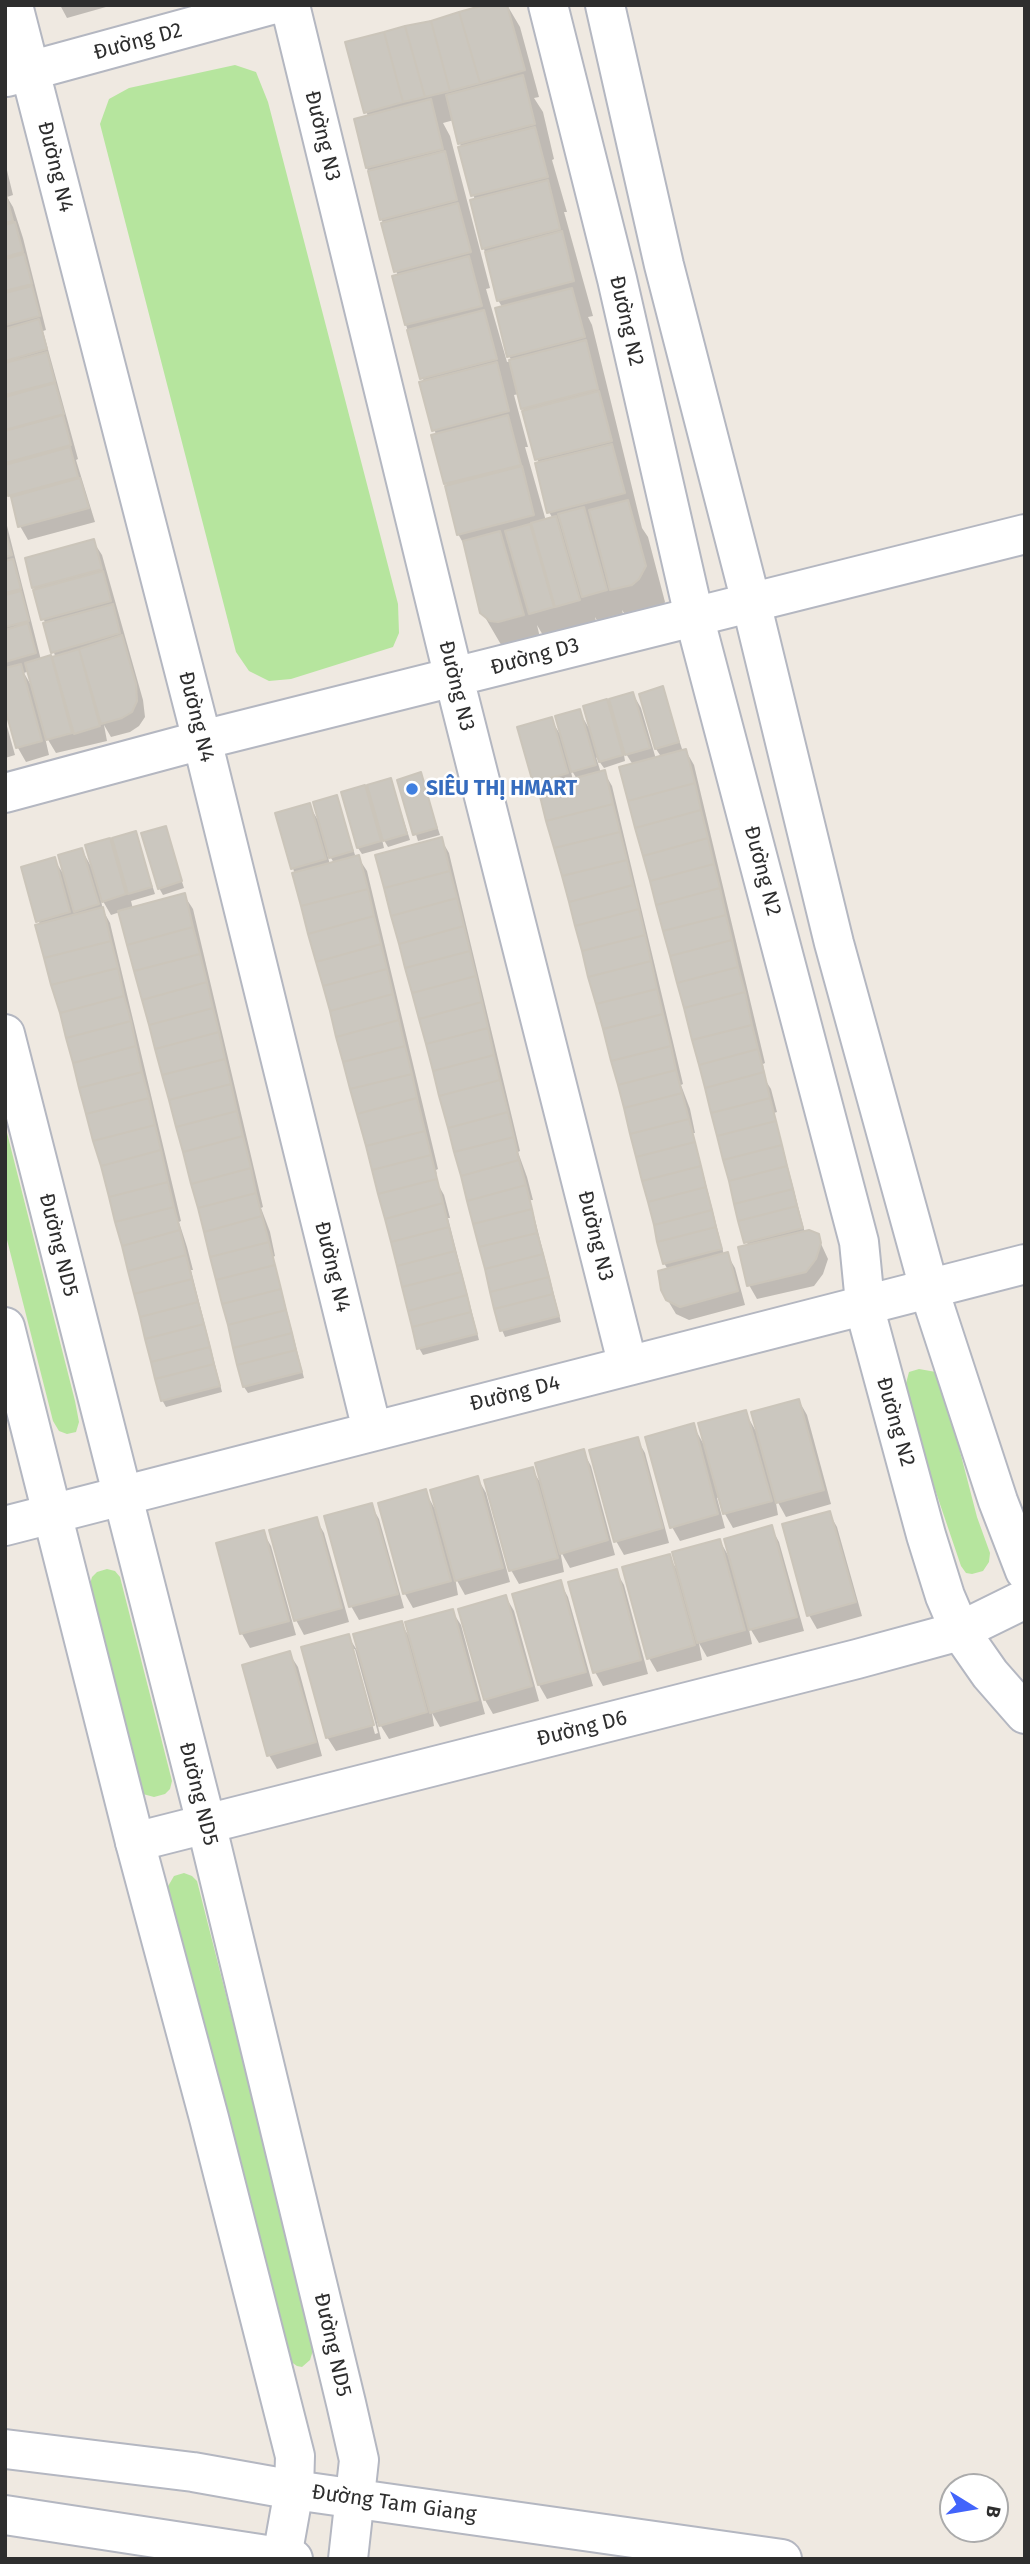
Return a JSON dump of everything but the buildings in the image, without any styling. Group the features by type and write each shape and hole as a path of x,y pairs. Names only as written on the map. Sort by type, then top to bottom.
{"street":[{"name":"Đường N4","path":"13,5 18,74 202,740 372,1430"},
{"name":"Đường D2","path":"18,74 271,5"},
{"name":"Đường N3","path":"290,5 454,678 628,1366"},
{"name":"Đường N2","path":"548,5 617,279 694,616 859,1242 865,1304 879,1366 926,1535 945,1595 960,1631 990,1674 1025,1714"},
{"path":"605,5 664,265 751,602 834,943 929,1289 998,1501 1025,1571"},
{"path":"617,279 664,265"},
{"name":"Đường D3","path":"5,793 202,740 1025,534"},
{"path":"785,954 834,943"},
{"name":"Đường ND5","path":"5,1034 206,1823 359,2460 348,2559"},
{"name":"Đường D4","path":"5,1526 1025,1264"},
{"path":"5,1327 135,1842 295,2456 288,2558 5,2515"},
{"name":"Đường D6","path":"135,1842 960,1631 1025,1599"},
{"name":"Đường Tam Giang","path":"5,2449 194,2472 294,2490 782,2559"}],"green space":[{"path":"235,65 256,72 268,102 398,604 399,633 393,647 291,679 269,681 249,671 236,652 100,124 109,99 129,88"},
{"path":"5,1125 75,1401 79,1422 76,1432 67,1434 59,1431 53,1421 5,1232"},
{"path":"919,1369 936,1372 943,1386 977,1517 990,1553 989,1562 983,1571 966,1573 961,1566 921,1448 905,1387 909,1372"},
{"path":"107,1569 115,1571 120,1577 172,1781 165,1794 154,1797 143,1794 138,1789 90,1584 97,1572"},
{"path":"184,1873 197,1881 315,2344 310,2360 302,2367 287,2359 167,1888 174,1876"}],"place":[{"name":"SIÊU THỊ HMART","path":"412,789"}]}
